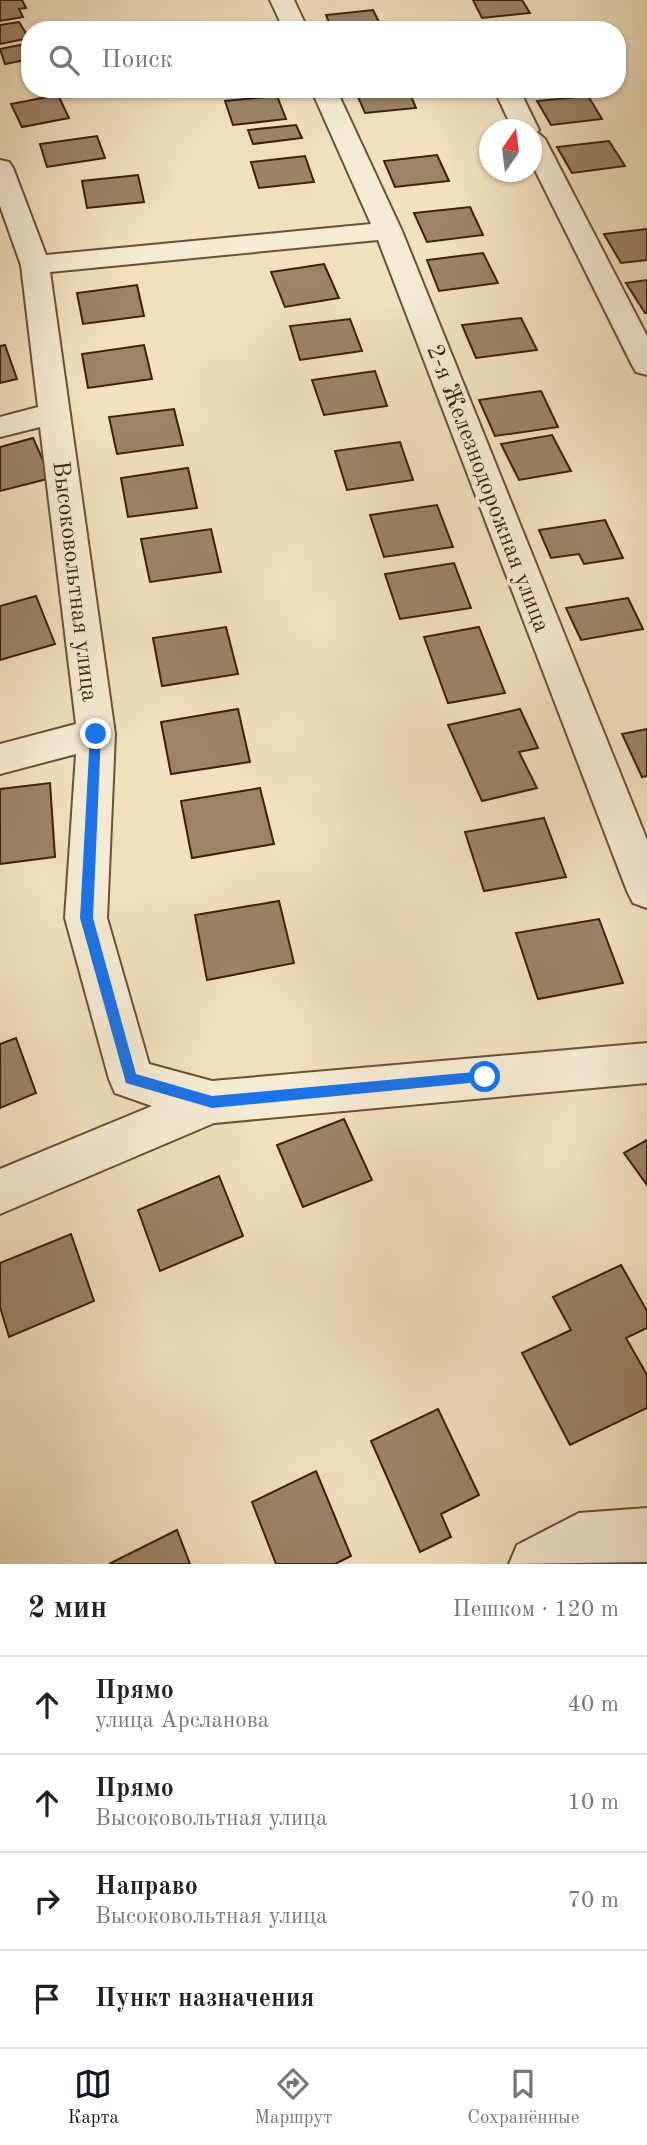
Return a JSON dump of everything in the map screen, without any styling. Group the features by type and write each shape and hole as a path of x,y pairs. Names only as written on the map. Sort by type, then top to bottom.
{"street":[{"path":"282,0 292,21"},
{"name":"2-я Железнодорожная улица","path":"327,98 388,231 647,891"},
{"path":"510,98 521,119"},
{"path":"542,160 647,365"},
{"name":"Высоковольтная улица","path":"0,168 9,219 35,265 96,734 86,918 131,1079 212,1102"},
{"path":"35,265 388,231"},
{"path":"0,427 55,413"},
{"path":"0,759 96,734"},
{"path":"0,1192 212,1102 647,1063"},
{"path":"536,1564 579,1540 647,1535"}],"building":[{"path":"0,0 22,0 26,8 19,9 23,17 0,21"},
{"path":"473,0 522,0 530,13 482,18"},
{"path":"373,10 378,21 328,21 326,15"},
{"path":"19,22 21,40 0,44 0,25"},
{"path":"21,45 21,61 5,64 0,49"},
{"path":"42,98 59,98 69,118 22,127 11,104"},
{"path":"278,98 286,119 233,125 225,101"},
{"path":"358,98 412,98 416,108 365,113"},
{"path":"589,98 602,119 551,125 537,101"},
{"path":"296,125 302,138 253,144 248,130"},
{"path":"97,136 105,158 47,167 40,144"},
{"path":"609,141 625,166 572,173 557,147"},
{"path":"437,155 449,181 395,187 384,161"},
{"path":"305,156 314,182 259,188 251,162"},
{"path":"138,175 144,202 87,208 82,181"},
{"path":"470,207 483,235 427,242 414,213"},
{"path":"647,229 647,260 621,263 604,234"},
{"path":"483,253 498,283 439,291 427,260"},
{"path":"324,264 339,298 285,307 271,272"},
{"path":"647,280 647,313 645,313 626,283"},
{"path":"137,285 144,316 83,324 77,293"},
{"path":"521,318 537,350 476,358 462,325"},
{"path":"350,319 362,351 300,360 290,326"},
{"path":"5,345 17,379 0,383 0,346"},
{"path":"144,345 152,379 88,388 82,354"},
{"path":"375,371 387,406 324,415 312,380"},
{"path":"541,391 558,427 495,436 479,400"},
{"path":"174,409 183,445 117,454 109,417"},
{"path":"552,435 571,471 519,480 501,444"},
{"path":"33,438 51,478 0,491 0,447"},
{"path":"400,442 413,480 347,490 335,451"},
{"path":"188,468 197,508 128,517 121,478"},
{"path":"437,505 453,547 384,557 370,515"},
{"path":"605,520 623,558 584,564 579,554 551,558 539,530"},
{"path":"211,529 221,572 150,582 141,539"},
{"path":"454,563 471,608 400,619 385,574"},
{"path":"36,596 55,644 0,660 0,606"},
{"path":"628,598 643,629 581,640 566,608"},
{"path":"226,627 238,674 162,686 153,638"},
{"path":"479,627 505,693 448,703 424,637"},
{"path":"238,709 250,762 171,774 161,722"},
{"path":"520,709 538,748 519,752 537,788 482,801 448,725"},
{"path":"647,729 647,776 642,777 622,734"},
{"path":"50,783 55,857 0,864 0,789"},
{"path":"260,788 274,844 192,858 181,801"},
{"path":"544,818 566,877 484,891 465,832"},
{"path":"279,901 294,963 207,980 195,915"},
{"path":"599,919 623,983 538,999 516,933"},
{"path":"16,1038 36,1093 0,1108 0,1044"},
{"path":"344,1119 372,1180 303,1207 277,1145"},
{"path":"647,1140 647,1185 624,1153"},
{"path":"219,1176 243,1236 160,1271 138,1210"},
{"path":"71,1234 94,1301 9,1337 0,1307 0,1263"},
{"path":"621,1265 647,1311 647,1328 626,1338 647,1375 647,1408 570,1445 522,1353 571,1330 553,1297"},
{"path":"438,1409 479,1495 441,1514 451,1537 420,1552 371,1441"},
{"path":"316,1471 351,1556 335,1564 276,1564 252,1502"},
{"path":"177,1530 190,1564 109,1564"}],"route":[{"path":"96,734 86,918 131,1079 212,1102 485,1077"}]}
